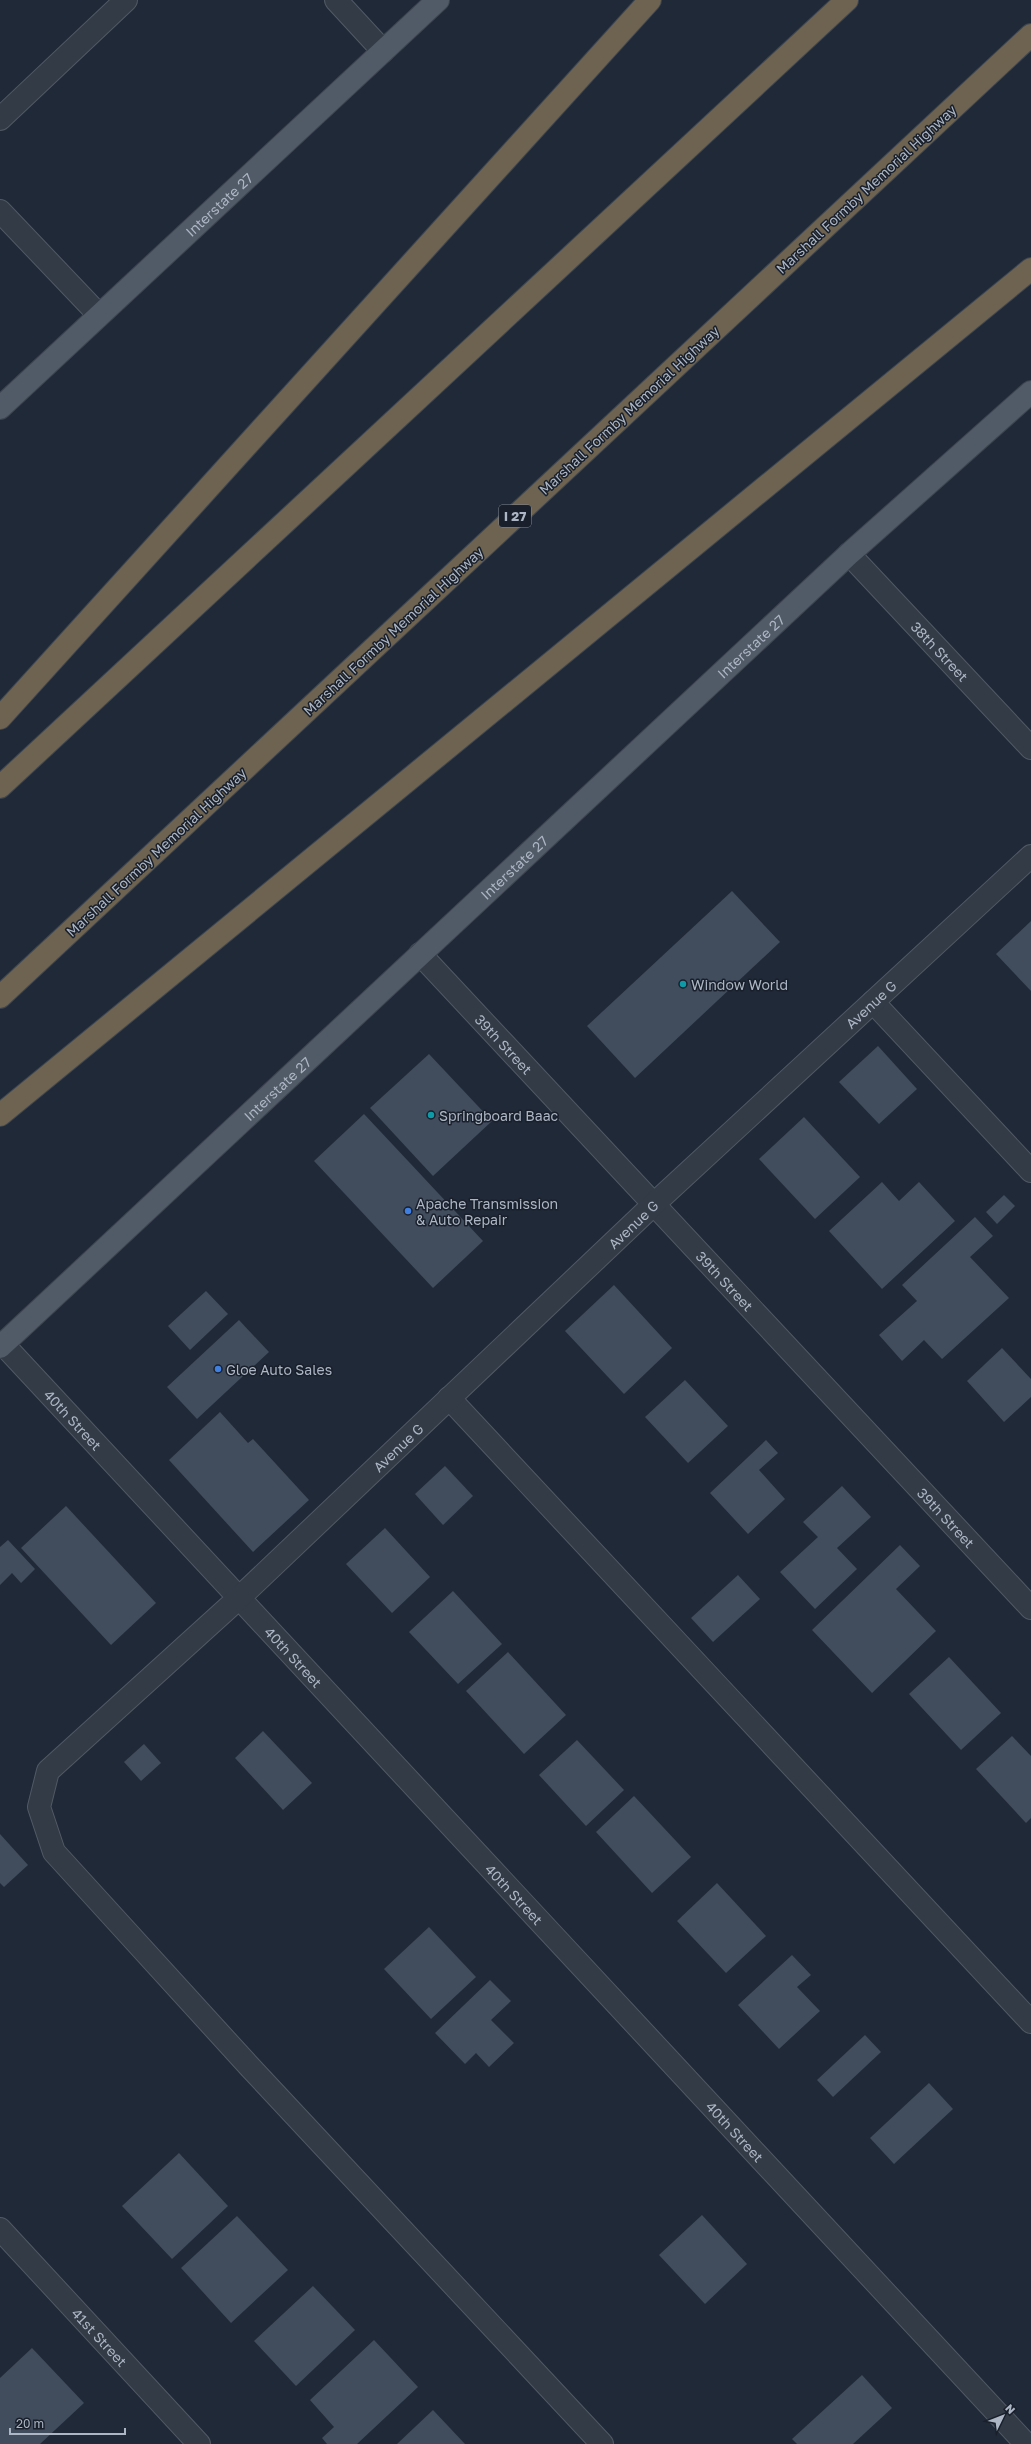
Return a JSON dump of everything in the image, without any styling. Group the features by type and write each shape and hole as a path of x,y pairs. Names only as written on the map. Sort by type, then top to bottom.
{"highway":[{"path":"0,718 650,0"},
{"path":"0,787 847,0"},
{"name":"Marshall Formby Memorial Highway","path":"0,997 1031,35"},
{"path":"0,1115 1031,269"}],"main road":[{"name":"Interstate 27","path":"3,400 99,315 438,0"},
{"name":"Interstate 27","path":"1,1345 849,554 1031,392"}],"street":[{"path":"0,119 126,0"},
{"path":"336,0 383,50"},
{"path":"0,211 99,315"},
{"name":"38th Street","path":"849,554 1031,748"},
{"name":"Avenue G","path":"602,2444 250,2066 54,1852 39,1807 48,1771 240,1597 654,1204 1031,856"},
{"name":"39th Street","path":"420,954 1031,1608"},
{"path":"873,1002 1031,1171"},
{"name":"40th Street","path":"1,1345 240,1597 1026,2444"},
{"path":"449,1398 1031,2022"},
{"name":"41st Street","path":"0,2229 199,2444"}],"building":[{"name":"Window World","path":"732,891 780,942 635,1078 587,1026"},
{"path":"1031,921 1031,991 996,954"},
{"path":"878,1046 917,1089 879,1124 839,1082"},
{"name":"Springboard Baac","path":"429,1054 492,1121 433,1176 370,1108"},
{"name":"Apache Transmission & Auto Repair","path":"364,1114 483,1241 433,1288 314,1161"},
{"path":"804,1117 860,1177 815,1219 759,1159"},
{"path":"882,1182 899,1201 919,1182 955,1221 882,1289 829,1231"},
{"path":"1004,1195 1015,1206 997,1224 986,1212"},
{"path":"975,1217 993,1236 970,1257 1009,1298 942,1359 924,1340 902,1361 879,1335 917,1301 902,1285"},
{"path":"614,1285 672,1348 624,1394 565,1331"},
{"path":"206,1291 228,1314 190,1350 168,1326"},
{"name":"Gloe Auto Sales","path":"239,1320 269,1352 197,1419 167,1387"},
{"path":"1002,1348 1031,1379 1031,1397 1004,1422 967,1381"},
{"path":"685,1380 728,1426 688,1463 645,1417"},
{"path":"220,1412 248,1443 253,1439 309,1500 253,1552 169,1460"},
{"path":"766,1440 778,1453 759,1470 785,1499 748,1534 710,1493"},
{"path":"445,1466 473,1496 443,1525 415,1494"},
{"path":"842,1486 871,1517 837,1548 857,1569 815,1609 780,1572 818,1537 803,1522"},
{"path":"66,1506 156,1603 111,1645 21,1548"},
{"path":"385,1528 430,1577 392,1613 346,1564"},
{"path":"8,1540 35,1569 21,1583 12,1573 0,1585 0,1547"},
{"path":"900,1545 920,1566 896,1589 936,1631 872,1693 812,1630"},
{"path":"738,1575 760,1599 713,1642 691,1618"},
{"path":"453,1591 502,1644 458,1684 409,1632"},
{"path":"508,1652 566,1715 524,1754 466,1691"},
{"path":"949,1657 1001,1713 961,1750 909,1694"},
{"path":"263,1731 312,1783 283,1810 235,1758"},
{"path":"1012,1736 1031,1756 1031,1818 1026,1823 976,1769"},
{"path":"577,1740 624,1790 586,1826 539,1775"},
{"path":"144,1744 161,1763 141,1781 124,1762"},
{"path":"634,1796 691,1857 652,1893 596,1832"},
{"path":"0,1834 28,1865 4,1887 0,1883"},
{"path":"717,1883 766,1936 726,1973 677,1921"},
{"path":"429,1927 476,1977 431,2019 384,1969"},
{"path":"792,1955 811,1975 797,1987 820,2011 779,2049 738,2005"},
{"path":"490,1980 511,2001 491,2020 514,2043 489,2067 476,2053 465,2064 435,2033"},
{"path":"865,2035 881,2052 833,2097 817,2080"},
{"path":"929,2083 953,2109 894,2164 870,2138"},
{"path":"179,2153 228,2206 172,2259 122,2206"},
{"path":"702,2215 747,2264 705,2304 659,2255"},
{"path":"237,2216 288,2270 231,2323 181,2268"},
{"path":"313,2286 355,2330 296,2386 254,2341"},
{"path":"374,2340 418,2387 357,2444 327,2444 322,2438 334,2427 310,2400"},
{"path":"32,2348 84,2403 40,2444 0,2444 0,2378"},
{"path":"862,2375 892,2408 853,2444 797,2444 792,2439"},
{"path":"433,2410 465,2444 397,2444"}],"place":[{"name":"Window World","path":"683,984"},
{"name":"Springboard Baac","path":"431,1115"},
{"name":"Apache Transmission & Auto Repair","path":"408,1211"},
{"name":"Gloe Auto Sales","path":"218,1369"}]}
